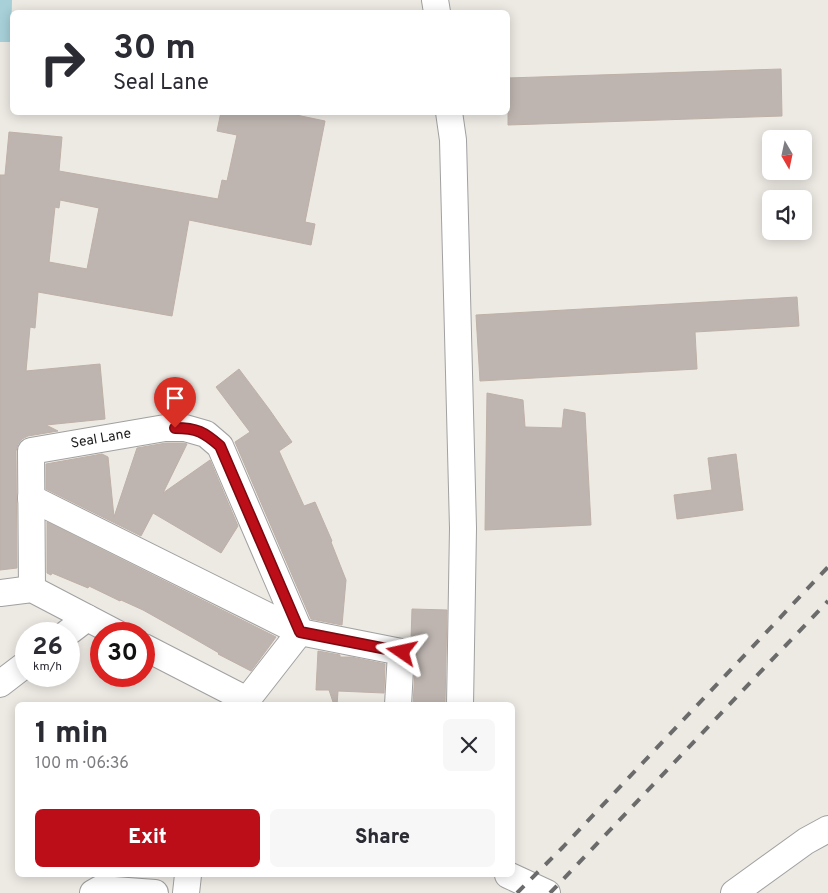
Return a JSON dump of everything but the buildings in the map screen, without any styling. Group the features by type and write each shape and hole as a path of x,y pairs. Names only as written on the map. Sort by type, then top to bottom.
{"street":[{"path":"450,115 453,140 463,528 460,702"},
{"name":"Seal Lane","path":"32,589 31,451 165,428 185,428 206,434 220,446 300,632"},
{"path":"31,498 300,632 402,652 398,702"},
{"path":"0,593 32,589 95,622"},
{"path":"80,623 87,618"},
{"path":"155,653 247,702 300,632"},
{"path":"0,684 15,672"},
{"path":"734,893 806,841 828,829"},
{"path":"186,893 188,877"},
{"path":"512,877 547,893"},
{"path":"93,893 100,889 155,893"}],"water":[{"path":"0,0 12,0 12,10 10,10 10,42 0,42"}],"railway":[{"path":"517,893 563,847 828,567"},
{"path":"550,893 828,601"}],"route":[{"path":"175,428 185,428 206,434 220,446 300,632 402,652"}]}
